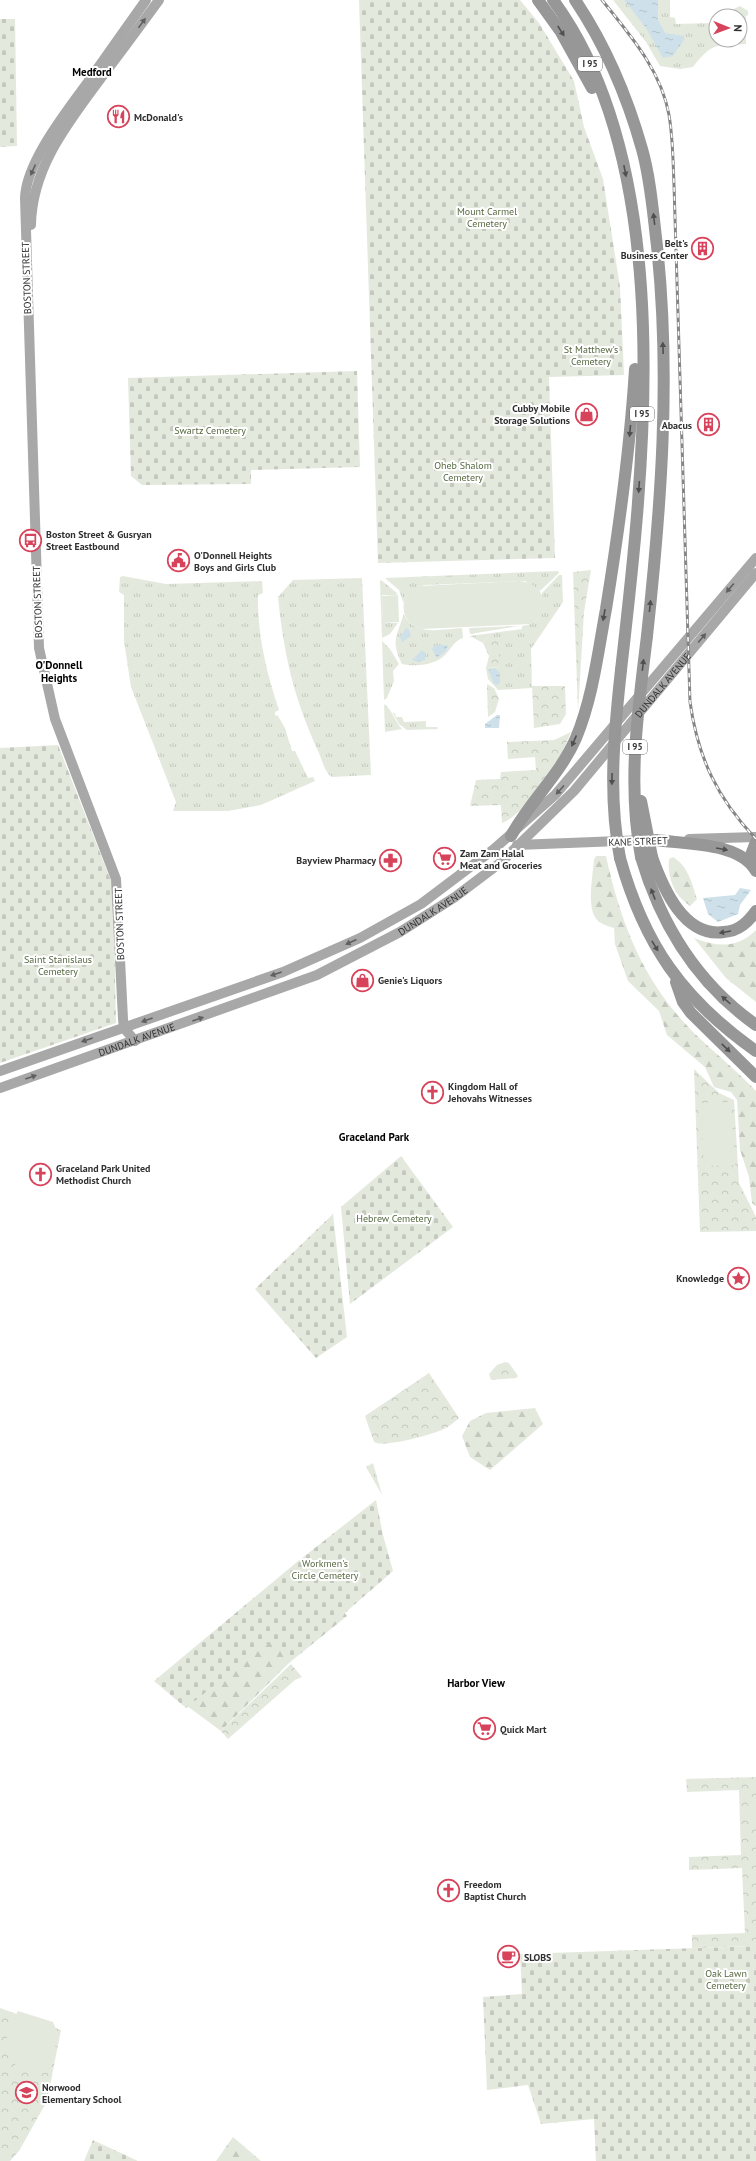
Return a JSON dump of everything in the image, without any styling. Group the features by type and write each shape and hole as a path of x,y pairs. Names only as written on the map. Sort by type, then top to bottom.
{"highway":[{"path":"538,0 576,56 616,133"},
{"name":"I 95","path":"553,0 570,26 590,64 603,95 616,133 623,158 631,205 639,280 642,324 642,431 632,576 614,729 612,785 615,835 620,858 637,910 650,937 672,971 681,984 717,1022 756,1051"},
{"name":"I 95","path":"575,0 604,48 630,111 650,185 660,280 664,402 654,576 636,729 634,810 647,857 658,906 682,950 714,990 756,1025"},
{"path":"585,0 604,34 627,84 630,111"},
{"path":"511,836 521,817 554,778 567,756 578,732 594,677 616,549 626,467 634,389 639,280"},
{"path":"656,840 733,851 747,859 755,869"},
{"path":"755,869 750,855 756,842"},
{"path":"647,857 674,903 692,924 700,929 718,933 732,931 744,925 756,911"},
{"path":"672,971 683,1002 691,1013 756,1077"}],"main road":[{"path":"47,150 54,131 146,0"},
{"path":"47,150 159,0"},
{"name":"BOSTON STREET","path":"47,150 35,192 31,224 44,629 48,668 55,703 116,879 122,1011 127,1027"},
{"name":"DUNDALK AVENUE","path":"0,1071 312,960 360,938 421,904 511,836 556,795 642,691 756,558"},
{"name":"DUNDALK AVENUE","path":"0,1088 277,991 345,962 400,932 455,897 485,875 520,844 588,776 756,574"},
{"name":"KANE STREET","path":"520,844 756,837"},
{"path":"421,904 433,902 497,855 520,844"},
{"path":"127,1027 135,1040"}],"green space":[{"path":"359,0 520,0 539,23 574,81 584,127 603,179 620,287 624,375 549,377 555,558 378,563"},
{"path":"613,0 670,0 670,17 675,18 676,24 708,23 708,48 713,48 693,67 680,69 660,66 646,42"},
{"path":"0,19 15,19 17,146 0,147"},
{"name":"Swartz Cemetery","path":"357,371 360,467 251,470 251,484 142,485 131,476 128,378"},
{"path":"591,570 584,612 578,711 573,572"},
{"path":"558,571 559,573 540,591 525,581 425,585 412,591 405,600 404,604 399,590 385,578"},
{"path":"559,575 562,575 563,602 531,649 532,688 498,690 488,679 486,668 500,667 487,638 483,643 470,636 522,629 522,626 529,625 534,622 538,619 542,610 542,593"},
{"path":"123,576 166,584 262,581 263,593 258,595 259,624 267,668 279,710 275,712 275,715 278,716 285,728 292,751 295,751 308,778 313,777 315,781 261,805 228,811 173,811 176,802 131,687 124,641 124,595 119,592 120,577"},
{"path":"362,578 371,775 332,777 327,773 310,733 291,677 283,639 278,597 293,580"},
{"path":"381,580 397,593 396,595 382,595 383,623 398,623 390,634 382,638 380,581"},
{"path":"519,581 528,583 535,587 543,598 544,605 542,612 531,624 421,629 413,626 405,615 405,601 408,595 420,586"},
{"path":"398,595 399,622 383,623 382,596"},
{"path":"404,614 408,621 421,629 438,630 462,628 463,638 457,641 445,655 436,661 419,665 402,664 397,650 396,639"},
{"path":"519,626 470,634 469,628"},
{"path":"487,638 498,638 500,667 486,668 489,656 483,643"},
{"path":"382,641 390,649 399,664 393,671 394,681 387,698 384,700"},
{"path":"487,684 494,688 499,699 495,712 488,717"},
{"path":"532,686 565,686 566,714 560,724 534,728"},
{"path":"384,704 387,706 402,729 385,732"},
{"path":"393,713 395,713 396,717 402,717 404,722 426,721 426,727 437,727 438,729 407,730 399,724"},
{"path":"571,732 560,758 549,775 534,795 510,819 502,823 501,805 470,806 476,780 500,779 501,772 536,770 535,757 508,759 507,742 554,740"},
{"name":"Saint Stanislaus Cemetery","path":"58,745 113,886 116,1023 0,1063 0,748"},
{"path":"596,856 606,856 619,905 636,951 661,993 676,1014 694,1033 756,1091 756,1206 752,1203 749,1177 740,1150 737,1100 731,1092 714,1087 705,1067 667,1035 659,1011 628,981 615,944 614,928 604,924 595,917 591,905 591,889 594,860"},
{"path":"673,857 682,865 689,875 697,899 690,906 684,902 673,886 669,873 669,859"},
{"path":"756,930 756,1002 726,978 694,938 719,944 734,943 742,941"},
{"path":"694,1069 719,1093 734,1100 739,1183 756,1217 756,1231 700,1232"},
{"path":"731,1102 735,1165 704,1166 700,1103"},
{"name":"Hebrew Cemetery","path":"401,1156 453,1227 350,1304 341,1207"},
{"name":"Hebrew Cemetery","path":"333,1214 347,1337 316,1358 255,1289"},
{"path":"505,1362 509,1363 518,1376 516,1378 491,1380 489,1374 497,1365"},
{"path":"429,1373 459,1418 450,1426 438,1432 397,1442 374,1442 365,1416"},
{"path":"535,1408 543,1424 490,1470 470,1457 462,1436 470,1421 486,1413"},
{"path":"373,1463 382,1495 366,1467"},
{"name":"Workmen's Circle Cemetery","path":"376,1500 383,1535 393,1571 292,1659 274,1638 186,1708 154,1681 297,1562"},
{"path":"343,1611 347,1616 289,1663 221,1731 183,1703 270,1633"},
{"path":"291,1664 302,1677 295,1680 228,1739 221,1731"},
{"path":"756,1777 756,1946 692,1948 692,1935 745,1933 742,1868 689,1870 689,1857 741,1855 739,1790 687,1792 686,1779"},
{"path":"751,1801 756,1803 756,1827 752,1823 751,1806 747,1805"},
{"name":"Oak Lawn Cemetery","path":"756,1946 756,2161 596,2161 594,2119 541,2124 528,2085 487,2090 483,1997 522,1994 520,1954"},
{"name":"Norwood Elementary School","path":"0,2008 61,2030 47,2101 19,2151 10,2161 0,2161"},
{"path":"18,2011 53,2022 58,2034 49,2073 22,2072 7,2055 7,2029"},
{"path":"233,2137 261,2161 216,2161"},
{"path":"93,2140 95,2141 138,2161 84,2161"}],"water":[{"path":"624,0 658,0 658,20 665,33 684,36 684,40 673,56 663,58 646,28"},
{"path":"406,628 409,630 411,636 402,642 400,637"},
{"path":"448,645 446,651 437,658 432,649 434,646"},
{"path":"422,650 425,653 425,660 417,662 412,660"},
{"path":"495,668 500,673 500,682 498,685 494,684 488,670"},
{"path":"497,715 500,715 499,728 485,728 485,724"},
{"path":"740,888 751,890 740,905 738,914 718,922 708,914 703,898 735,895"}],"railway":[{"path":"602,0 633,40 652,68 665,99 669,115 674,185 690,702 698,741 711,776 730,808 756,839"}],"place":[{"name":"McDonald's","path":"119,117"},
{"name":"Belt's Business Center","path":"703,249"},
{"name":"Cubby Mobile Storage Solutions","path":"586,414"},
{"name":"Abacus","path":"708,425"},
{"name":"Boston Street & Gusryan Street Eastbound","path":"30,540"},
{"name":"O'Donnell Heights Boys and Girls Club","path":"179,561"},
{"name":"Zam Zam Halal Meat and Groceries","path":"445,859"},
{"name":"Bayview Pharmacy","path":"391,860"},
{"name":"Genie's Liquors","path":"362,980"},
{"name":"Kingdom Hall of Jehovahs Witnesses","path":"432,1092"},
{"name":"Graceland Park United Methodist Church","path":"40,1174"},
{"name":"Knowledge","path":"739,1278"},
{"name":"Quick Mart","path":"484,1729"},
{"name":"Freedom Baptist Church","path":"449,1890"},
{"name":"SLOBS","path":"509,1957"},
{"name":"Norwood Elementary School","path":"27,2093"}],"district":[{"name":"Medford","path":"92,72"},
{"name":"O'Donnell Heights","path":"59,671"},
{"name":"Graceland Park","path":"374,1137"},
{"name":"Harbor View","path":"476,1683"}],"park label":[{"name":"Mount Carmel Cemetery","path":"487,216"},
{"name":"St Matthew's Cemetery","path":"591,354"},
{"name":"Oheb Shalom Cemetery","path":"463,470"}]}
